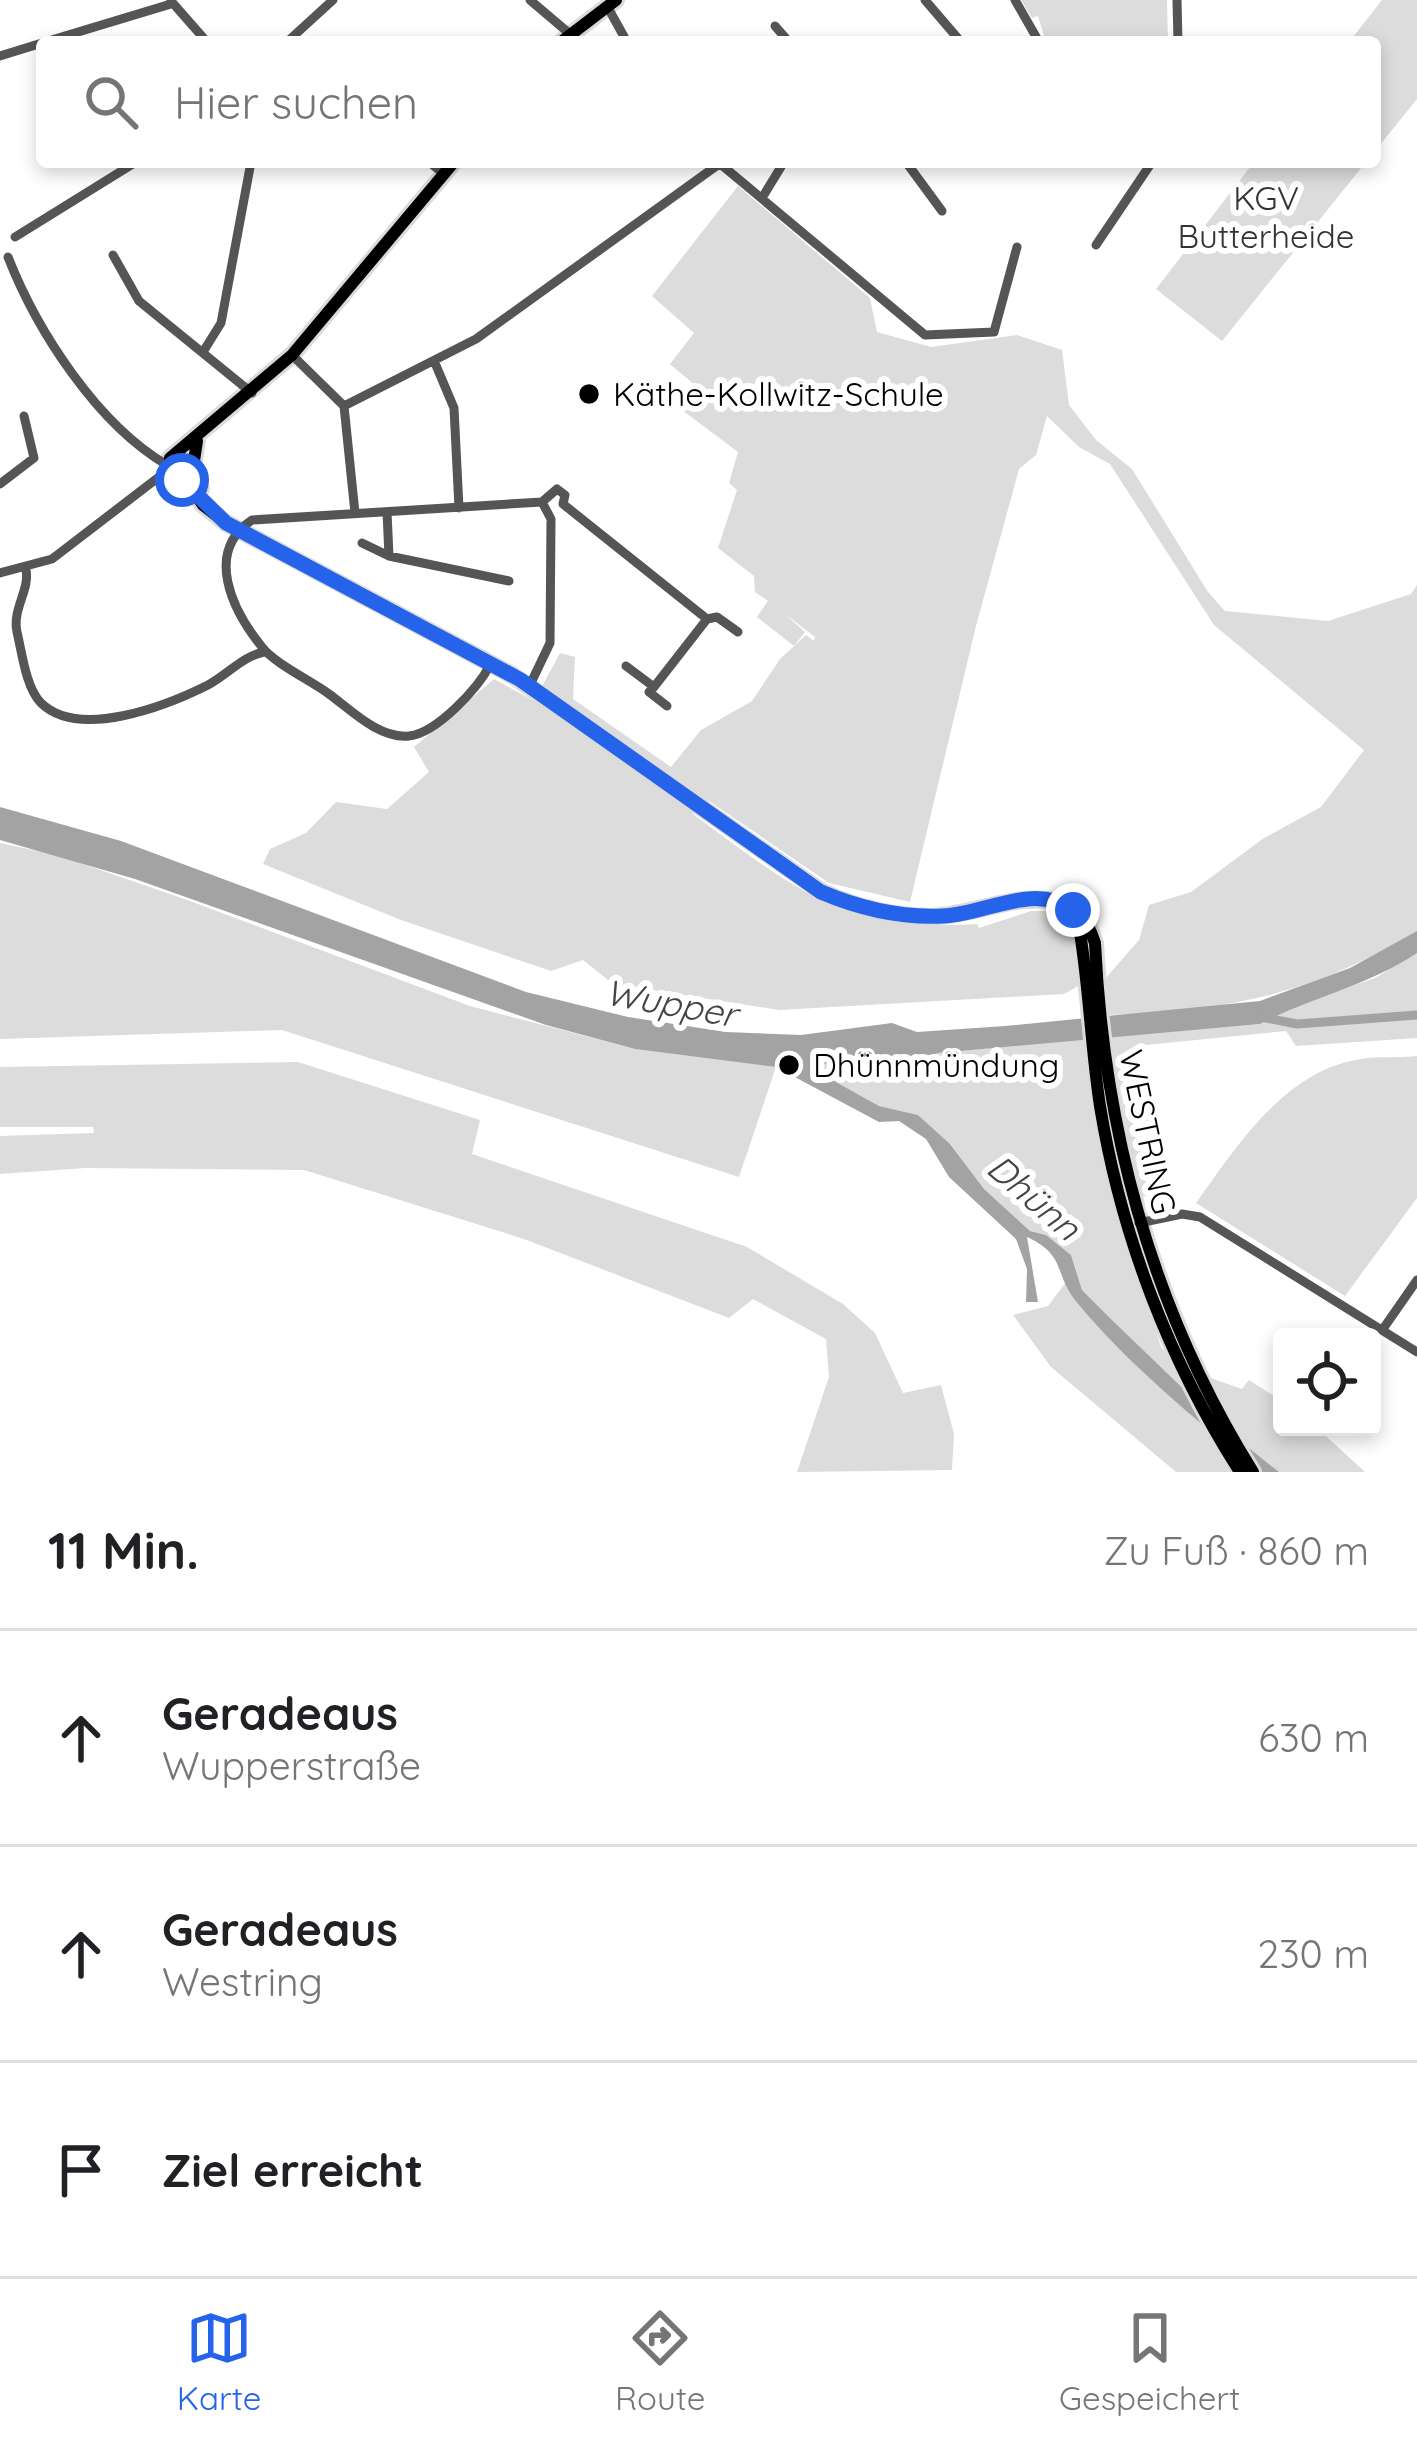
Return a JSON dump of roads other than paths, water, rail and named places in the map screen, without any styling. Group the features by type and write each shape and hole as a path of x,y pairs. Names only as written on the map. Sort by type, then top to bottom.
{"main road":[{"path":"569,36 613,2"},
{"path":"179,467 198,440 292,356 449,168"},
{"name":"WESTRING","path":"179,467 214,514 529,687 809,886 850,904 895,915 951,916 1041,897 1077,914 1091,963 1098,1054 1133,1225 1191,1358 1253,1472"},
{"path":"1133,1225 1168,1338 1204,1414 1240,1472"}],"street":[{"path":"294,36 333,0"},
{"path":"530,0 564,36"},
{"path":"925,0 957,36"},
{"path":"1015,0 1036,36"},
{"path":"1177,0 1178,36"},
{"path":"63,36 171,2 202,36"},
{"path":"613,2 625,36"},
{"path":"775,26 784,36"},
{"path":"0,56 36,45"},
{"path":"15,237 126,168"},
{"path":"203,352 221,323 249,168"},
{"path":"436,168 444,174"},
{"path":"344,406 435,363 711,168"},
{"path":"724,168 925,335 994,332 1017,248"},
{"path":"762,198 780,168"},
{"path":"910,168 942,212"},
{"path":"1096,245 1148,168"},
{"path":"2,231 15,237"},
{"path":"0,574 26,570 76,544 179,467 152,452 80,378 26,299 4,257 16,248 15,237"},
{"path":"113,255 139,301 252,393"},
{"path":"292,356 344,406 355,513"},
{"path":"435,363 454,408 459,508"},
{"path":"0,484 34,458 24,416"},
{"path":"529,687 550,643 548,491 557,489 565,495 563,504"},
{"path":"490,665 438,722 407,737 376,728 264,652 223,574 240,528 253,520 563,504 707,619"},
{"path":"387,512 389,556"},
{"path":"362,543 389,556 509,581"},
{"path":"26,570 16,626 31,685 39,701 67,720 107,720 130,713 207,685 264,652"},
{"path":"667,706 649,692 707,619 717,616 738,632"},
{"path":"626,665 654,687"},
{"path":"1133,1225 1183,1214 1200,1217 1417,1352"},
{"path":"1383,1329 1417,1280"}],"waterway":[{"path":"1261,1017 1297,1024 1417,1015"}],"place":[{"name":"Käthe-Kollwitz-Schule","path":"589,394"},
{"name":"Dhünnmündung","path":"789,1065"}],"park label":[{"name":"KGV Butterheide","path":"1266,217"}],"water label":[{"name":"Wupper","path":"671,1003"},
{"name":"Dhünn","path":"1034,1197"}]}
